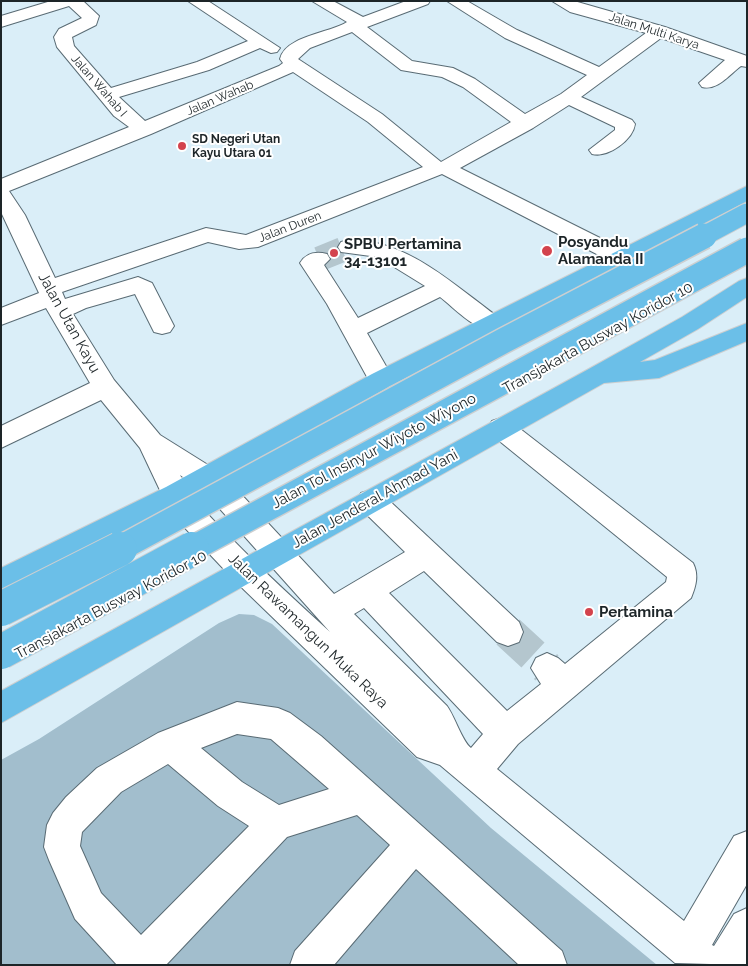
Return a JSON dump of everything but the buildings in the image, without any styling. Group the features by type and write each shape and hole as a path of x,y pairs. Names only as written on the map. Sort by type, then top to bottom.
{"highway":[{"path":"1,609 142,538 503,341 742,201 747,172"},
{"path":"1,582 176,495 381,380 490,323 742,201"},
{"name":"Jalan Tol Insinyur Wiyoto Wiyono","path":"1,652 747,250"},
{"name":"Jalan Jenderal Ahmad Yani","path":"1,708 690,323 747,286"},
{"path":"690,323 716,316 747,300"},
{"path":"596,376 658,370 747,331"}],"street":[{"path":"1,22 69,1"},
{"name":"Jalan Wahab I","path":"73,1 91,16 90,21 65,33 63,37 66,47 120,112 144,130"},
{"path":"196,1 375,118 441,169 585,238 622,258"},
{"path":"320,1 357,23 407,66 447,72 469,83 526,124"},
{"name":"Jalan Wahab","path":"1,188 285,70 291,62 290,54 299,46 357,23 422,1"},
{"path":"455,1 511,34 600,74"},
{"name":"Jalan Multi Karya","path":"560,1 586,11 659,31 742,61"},
{"path":"586,11 605,1"},
{"name":"Jalan Duren","path":"53,299 206,235 220,235 243,244 441,169 526,124 568,98 659,31"},
{"path":"107,95 204,66 260,42"},
{"path":"708,83 742,61"},
{"path":"568,98 625,124 624,132 599,150"},
{"name":"Jalan Utan Kayu","path":"1,194 14,215 53,299 105,387 151,442 176,495"},
{"path":"1,618 195,520 453,377 747,220"},
{"path":"349,247 372,248 390,254 441,287 490,323"},
{"name":"Transjakarta Busway Koridor 10","path":"1,664 254,528 747,256"},
{"path":"310,258 337,301 381,380"},
{"path":"1,317 53,299 78,302 138,285 144,288 162,326"},
{"path":"353,330 441,287"},
{"path":"1,438 105,387"},
{"path":"461,763 506,733 556,676 680,589 683,572 501,428"},
{"name":"Jalan Utan Kayu","path":"151,442 206,478"},
{"name":"Jalan Rawamangun Muka Raya","path":"206,478 230,501 331,612 435,717 461,763"},
{"name":"Jalan Rawamangun Muka Raya","path":"176,495 195,520 245,572 412,730 430,745 461,763 697,957"},
{"path":"371,501 508,632"},
{"path":"331,612 426,554"},
{"path":"367,591 459,688 506,733"},
{"path":"363,796 276,823 142,964 88,906 62,847 65,825 78,809 109,780 170,744 236,718 278,724 363,796 548,965"},
{"path":"170,744 230,794 276,823"},
{"path":"309,965 415,844"},
{"path":"697,957 747,849"},
{"path":"725,965 747,927"}],"shaded area":[{"path":"239,614 254,615 272,624 491,828 657,965 1,965 1,760 39,739 219,623"}],"tunnel":[{"path":"319,259 349,247"},
{"path":"508,632 547,668"}],"place":[{"name":"SD Negeri Utan Kayu Utara 01","path":"182,146"},
{"name":"Posyandu Alamanda II","path":"547,251"},
{"name":"SPBU Pertamina 34-13101","path":"334,253"},
{"name":"Pertamina","path":"589,612"}]}
